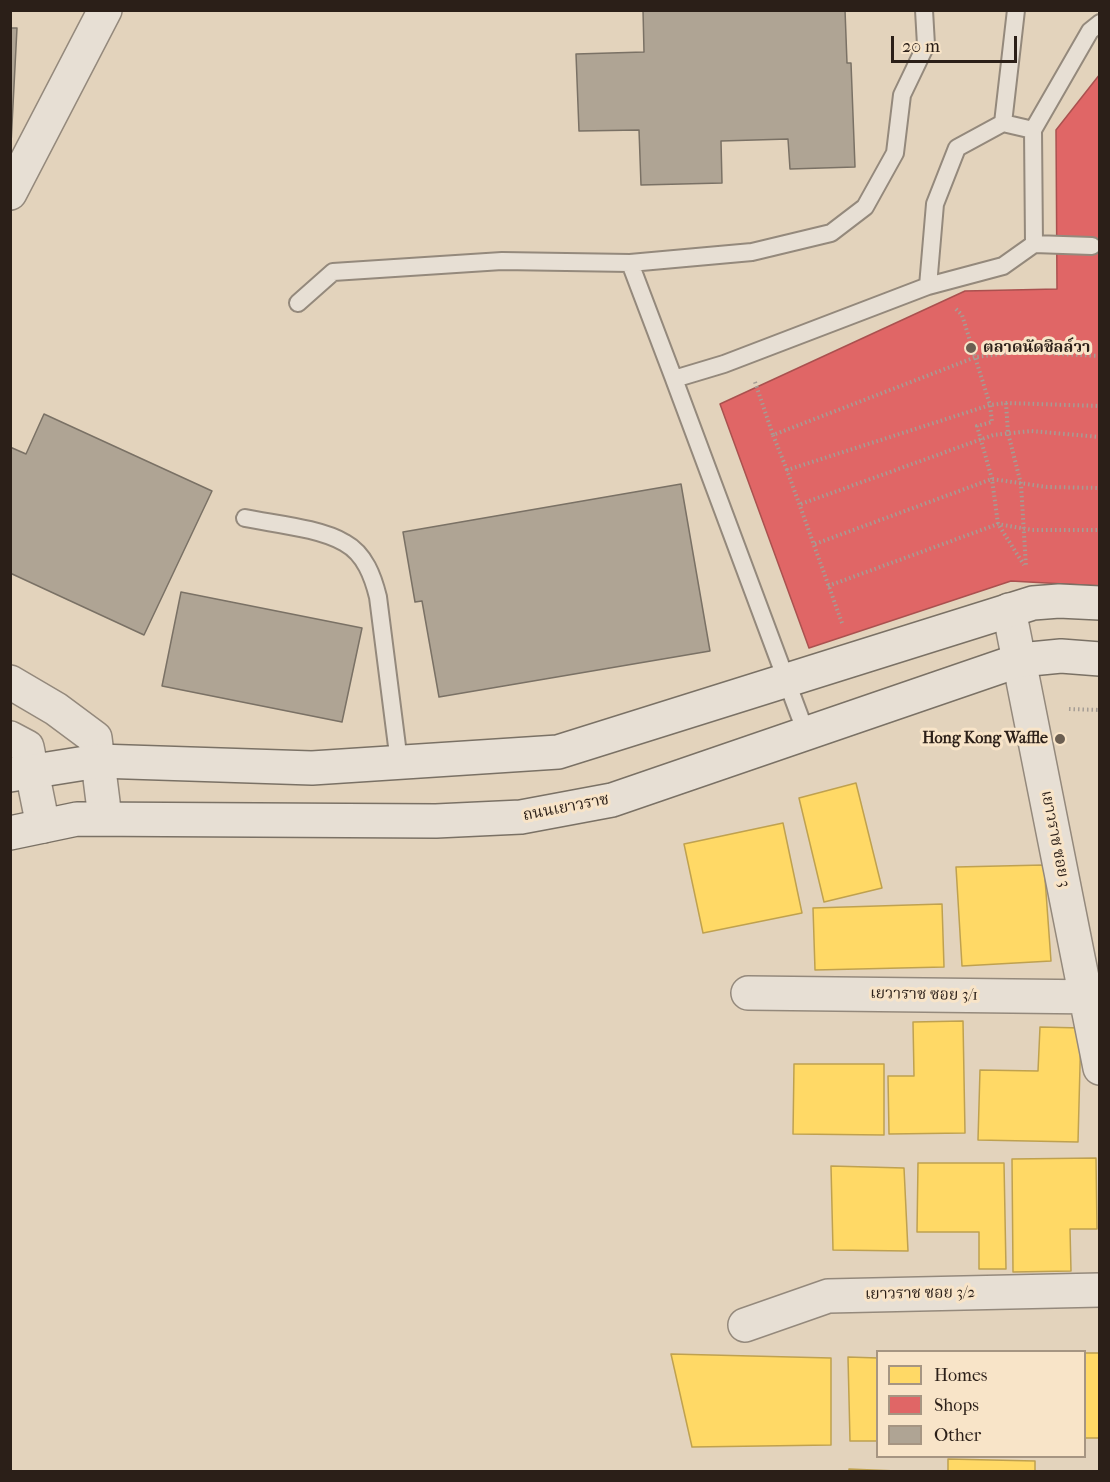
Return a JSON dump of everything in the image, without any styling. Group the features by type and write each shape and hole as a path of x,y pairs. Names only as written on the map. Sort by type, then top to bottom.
{"main road":[{"path":"10,193 105,10"},
{"path":"21,772 98,761 312,768 558,752 1033,603 1050,601 1100,603"},
{"name":"เยาวราช ซอย 3","path":"1009,610 1092,997 1100,1068"},
{"name":"ถนนเยาวราช","path":"10,833 77,819 105,818 436,821 522,817 612,800 1020,660 1061,656 1100,658"},
{"path":"10,682 56,708 95,738 105,818"},
{"path":"10,738 27,747 21,772 43,826"},
{"name":"เยวาราช ซอย 3/1","path":"748,993 1092,997"},
{"name":"เยาวราช ซอย 3/2","path":"745,1325 828,1296 1100,1290"}],"lane":[{"path":"298,303 333,273 502,261 630,263 752,252 831,233 865,207 895,153 902,95 926,45 924,10"},
{"path":"1004,123 1016,10"},
{"path":"1034,244 1033,130 1090,31 1100,23"},
{"path":"928,286 935,204 957,148 1004,123 1033,130"},
{"path":"674,379 747,356 928,286 1004,266 1034,244 1092,246"},
{"path":"630,263 806,733"},
{"path":"245,518 314,532 346,543 373,576 378,597 399,762"}],"path":[{"path":"928,286 962,315 990,405 992,422 977,426 992,479 998,524 1026,568 1026,528 1022,484 1008,433 1006,403"},
{"path":"773,435 976,357 1018,352 1100,356"},
{"path":"747,356 773,435 801,504 843,627"},
{"path":"788,470 990,405 1006,403 1100,406"},
{"path":"801,504 980,440 1008,433 1030,431 1100,436"},
{"path":"814,544 992,479 1022,484 1100,488"},
{"path":"828,586 998,524 1026,528 1100,530"}],"building: Homes":[{"path":"856,783 882,888 824,902 799,798"},
{"path":"783,823 802,913 703,933 684,844"},
{"path":"1044,865 1051,961 962,966 956,867"},
{"path":"942,904 944,967 815,970 813,908"},
{"path":"963,1021 965,1133 889,1134 888,1076 914,1076 913,1022"},
{"path":"1040,1027 1081,1028 1078,1142 978,1140 980,1070 1038,1071"},
{"path":"794,1064 884,1064 884,1135 793,1134"},
{"path":"1096,1158 1097,1229 1070,1229 1071,1271 1013,1272 1012,1159"},
{"path":"918,1163 1004,1163 1006,1269 979,1269 979,1232 917,1232"},
{"path":"831,1166 904,1168 908,1251 833,1250"},
{"path":"1086,1353 1100,1353 1100,1438 1086,1438"},
{"path":"671,1354 831,1358 831,1445 692,1447"},
{"path":"848,1357 876,1358 876,1441 850,1441"},
{"path":"948,1459 1035,1461 1035,1472 948,1472"},
{"path":"849,1469 921,1472 849,1472"}],"building: Shops":[{"name":"ตลาดนัดชิลล์วา","path":"1100,74 1100,586 1011,581 809,648 720,404 965,291 1057,289 1056,130"}],"building: Other":[{"path":"643,10 845,10 847,63 851,63 855,167 790,169 788,139 721,141 722,183 641,185 639,130 579,131 576,54 644,52"},
{"path":"10,28 17,28 11,144 10,144"},
{"path":"44,414 212,491 144,635 10,573 10,447 26,454"},
{"path":"681,484 710,651 439,697 422,601 415,602 403,532"},
{"path":"181,592 362,628 342,722 162,686"}],"place":[{"name":"ตลาดนัดชิลล์วา","path":"971,348"},
{"name":"Hong Kong Waffle","path":"1060,739"}]}
